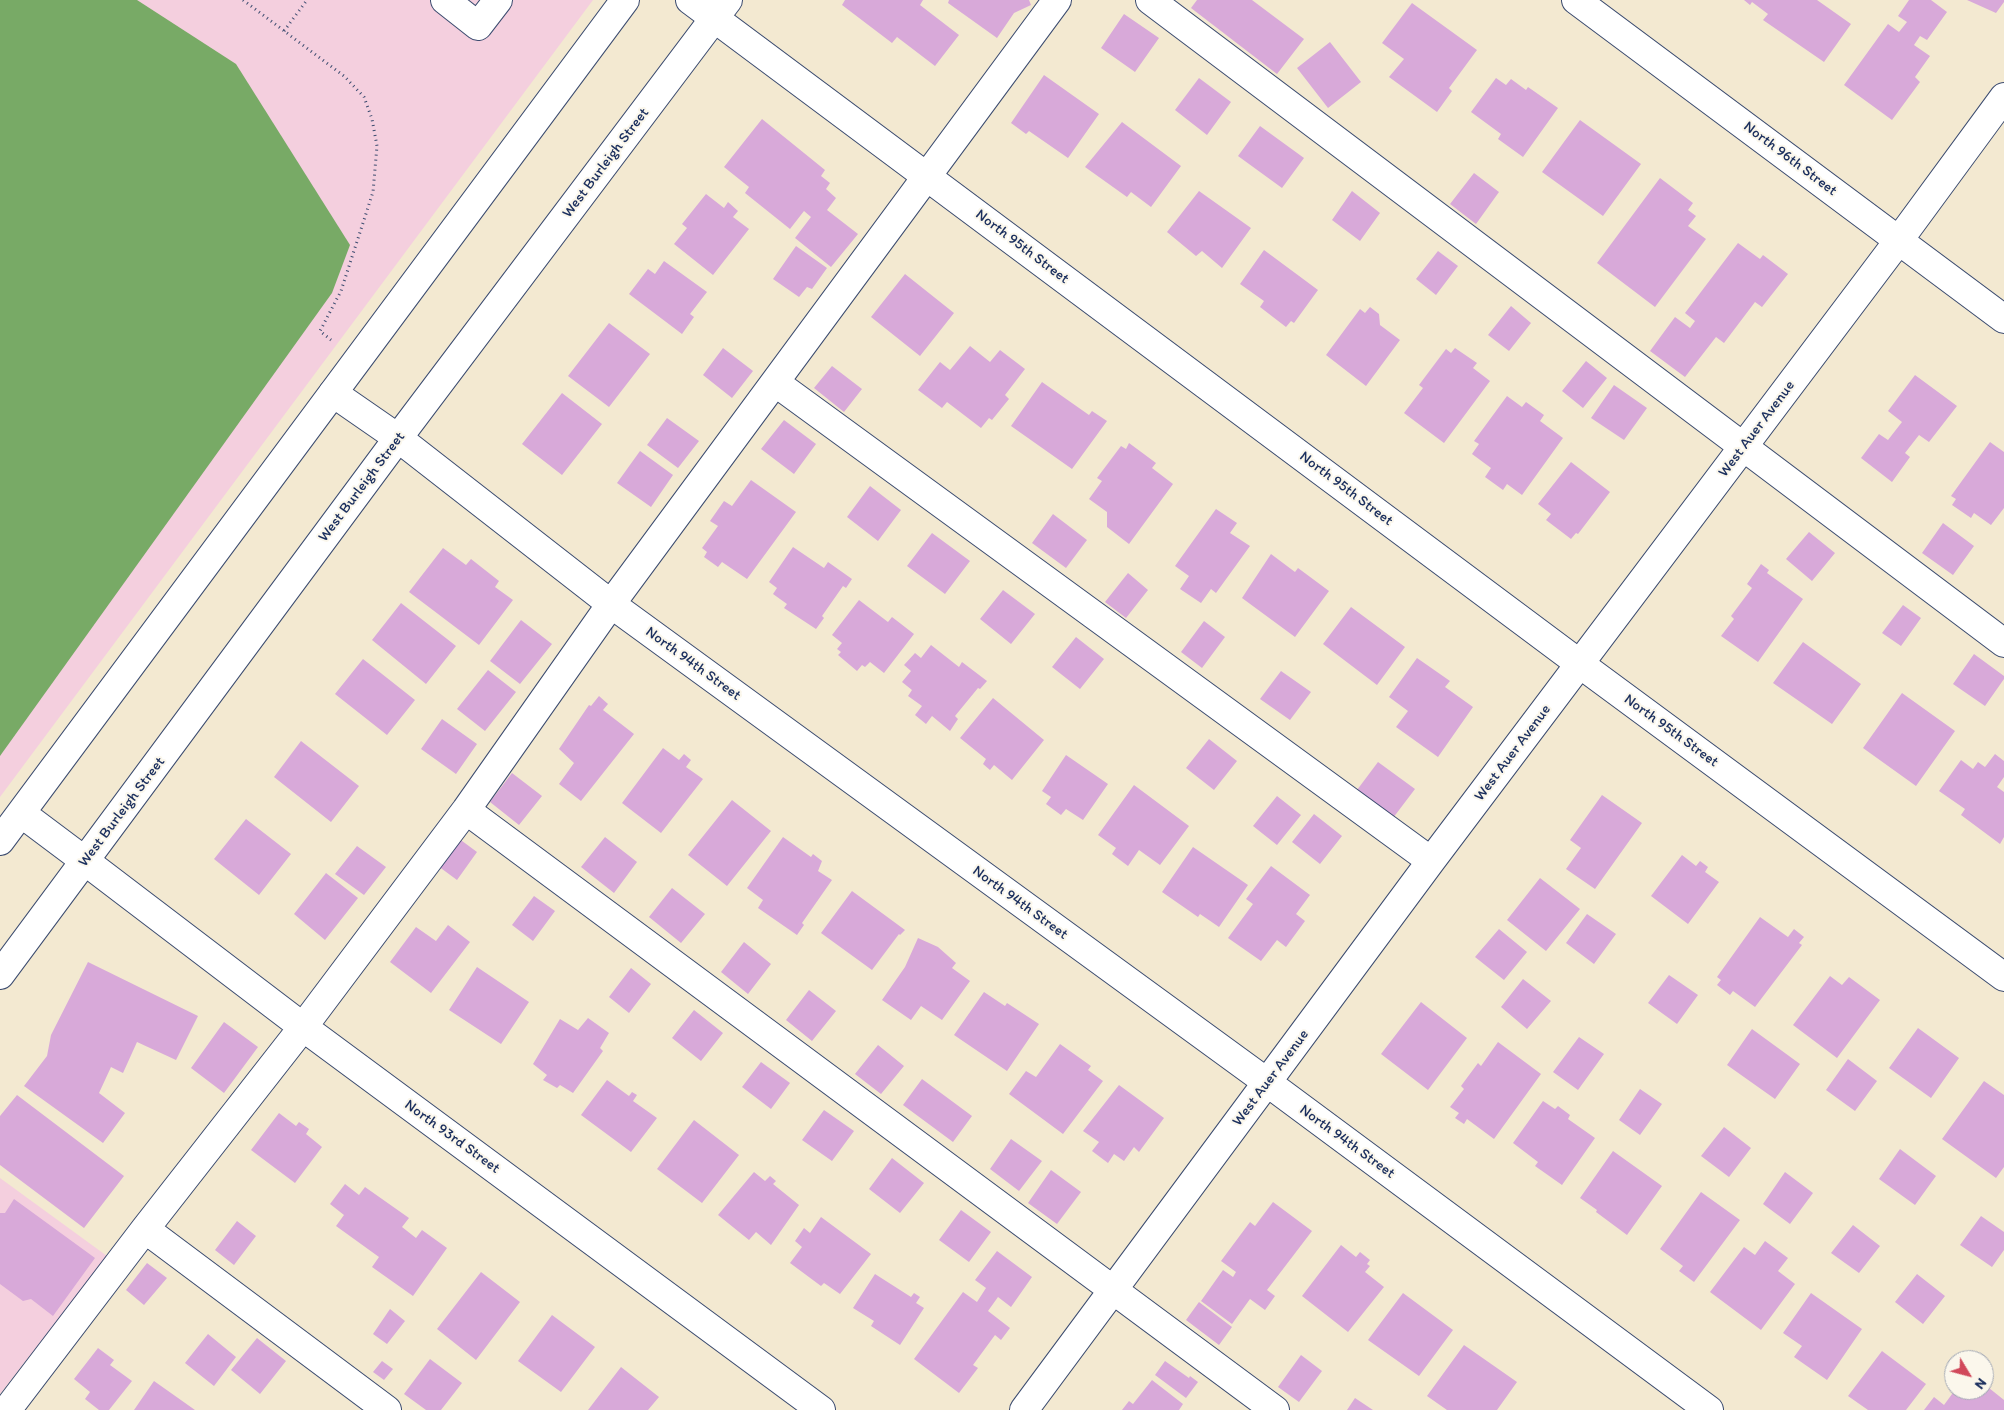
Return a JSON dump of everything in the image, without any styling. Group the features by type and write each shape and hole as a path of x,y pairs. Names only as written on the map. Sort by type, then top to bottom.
{"street":[{"path":"445,0 478,26 498,0"},
{"path":"0,841 625,0"},
{"name":"North 95th Street","path":"690,0 721,9 928,177 1580,664 2004,977"},
{"path":"7,1410 302,1027 466,810 611,604 1057,0"},
{"path":"1150,0 2004,643"},
{"name":"North 96th Street","path":"1576,0 2004,319"},
{"name":"West Burleigh Street","path":"0,975 398,438 721,9"},
{"name":"West Auer Avenue","path":"1024,1410 1111,1290 1268,1083 1431,861 1744,447 2004,97"},
{"path":"776,383 1431,861"},
{"name":"North 94th Street","path":"334,393 398,438 611,604 1268,1083 1709,1410"},
{"path":"466,810 1275,1410"},
{"name":"North 93rd Street","path":"21,813 302,1027 821,1410"},
{"path":"145,1229 386,1410"}],"path":[{"path":"243,0 344,76 364,96 372,119 377,146 373,192 341,291 320,331 331,340"},
{"path":"284,31 307,0"}],"shaded area":[{"path":"0,0 593,0 0,797"},
{"path":"0,1178 107,1256 0,1394"}],"green space":[{"path":"0,0 137,0 236,64 350,245 332,293 0,756"}],"building":[{"path":"845,0 923,0 920,5 959,35 935,66 897,37 892,43 842,5"},
{"path":"949,0 1029,0 1031,5 1014,13 997,38 948,3"},
{"path":"1197,0 1252,0 1304,39 1277,74 1191,8"},
{"path":"1744,0 1817,0 1851,24 1824,62 1763,20 1768,14 1752,2 1750,5"},
{"path":"1909,0 1931,0 1947,12 1927,40 1920,36 1914,45 1930,56 1915,77 1920,82 1892,120 1844,85 1888,24 1899,32 1907,22 1898,16"},
{"path":"1967,0 2004,0 2004,2 1996,13"},
{"path":"1412,3 1477,50 1449,88 1452,91 1437,112 1389,77 1404,59 1382,43"},
{"path":"1124,14 1159,38 1135,72 1101,48"},
{"path":"1330,42 1361,82 1328,108 1297,68"},
{"path":"1044,75 1099,114 1068,158 1029,131 1026,134 1011,123"},
{"path":"1199,78 1231,102 1207,135 1175,110"},
{"path":"1496,78 1506,85 1511,79 1526,90 1528,87 1558,108 1523,157 1498,139 1501,134 1471,112"},
{"path":"762,119 825,170 821,176 830,183 826,189 836,198 827,210 858,234 831,267 795,238 811,217 804,211 790,229 745,193 749,187 724,167"},
{"path":"1580,120 1641,164 1603,216 1542,172"},
{"path":"1122,122 1181,166 1151,207 1131,192 1127,197 1085,167"},
{"path":"1260,126 1304,158 1282,188 1238,156"},
{"path":"1474,173 1499,192 1476,224 1450,204"},
{"path":"1660,178 1693,203 1688,210 1696,216 1688,226 1706,239 1655,307 1597,263"},
{"path":"1199,191 1251,228 1222,268 1202,251 1196,256 1167,232"},
{"path":"1352,191 1380,213 1360,241 1332,220"},
{"path":"706,194 724,208 728,202 738,211 733,217 749,229 713,275 674,244 687,228 682,224"},
{"path":"1738,243 1760,259 1763,255 1788,274 1762,307 1755,302 1724,343 1716,337 1685,377 1650,351 1675,317 1690,328 1695,321 1685,313"},
{"path":"796,246 827,268 812,289 807,287 799,297 773,279"},
{"path":"1264,250 1318,290 1294,323 1291,321 1286,327 1260,307 1264,301 1240,284"},
{"path":"1438,251 1458,266 1436,295 1416,279"},
{"path":"664,261 707,292 690,314 694,317 682,334 629,294 648,269 655,274"},
{"path":"905,274 954,313 920,356 871,317"},
{"path":"1511,306 1531,323 1509,351 1488,335"},
{"path":"1370,307 1379,314 1380,325 1400,340 1366,386 1326,355 1360,309 1365,313"},
{"path":"609,323 650,354 609,407 568,376"},
{"path":"970,346 990,362 1000,350 1025,369 1005,395 1009,399 992,420 989,418 981,428 947,402 942,408 918,390 940,362 950,370"},
{"path":"723,348 753,371 732,398 703,375"},
{"path":"1455,348 1477,363 1473,368 1490,381 1444,443 1404,413 1423,388 1419,385 1446,349 1451,353"},
{"path":"1586,361 1607,378 1583,408 1562,391"},
{"path":"832,366 862,389 844,412 814,388"},
{"path":"1915,375 1957,406 1929,442 1919,435 1905,453 1910,457 1892,482 1861,458 1879,434 1888,440 1902,422 1888,411"},
{"path":"1042,382 1089,415 1092,411 1107,421 1072,469 1011,426"},
{"path":"1614,385 1647,408 1624,440 1591,418"},
{"path":"562,393 602,424 562,475 522,444"},
{"path":"1507,396 1522,407 1526,402 1544,415 1540,421 1563,438 1522,495 1507,484 1503,490 1485,477 1491,468 1472,454 1479,444 1474,441"},
{"path":"667,418 699,441 678,468 647,445"},
{"path":"784,420 816,444 794,474 761,449"},
{"path":"1990,442 2004,452 2004,508 1991,525 1974,513 1971,518 1952,505 1956,499 1951,496"},
{"path":"1129,443 1156,463 1152,468 1173,484 1129,544 1107,527 1107,512 1089,499 1102,481 1097,478 1121,446 1126,449"},
{"path":"640,451 673,475 651,507 617,483"},
{"path":"1571,462 1610,492 1578,534 1576,533 1571,539 1546,520 1551,514 1538,504"},
{"path":"751,480 796,512 747,579 722,562 718,567 704,557 707,552 702,548 718,526 710,521 724,501 732,506"},
{"path":"870,486 901,510 878,541 847,517"},
{"path":"1216,509 1237,523 1230,533 1250,546 1216,593 1211,589 1201,603 1180,589 1189,576 1175,566"},
{"path":"1053,514 1087,540 1066,568 1032,543"},
{"path":"1943,523 1974,546 1953,575 1922,553"},
{"path":"1809,532 1835,553 1812,581 1786,559"},
{"path":"932,533 970,561 945,594 907,566"},
{"path":"793,547 824,568 828,562 852,579 846,588 843,586 822,616 824,618 816,629 784,608 787,604 773,594 777,588 769,582"},
{"path":"443,548 466,565 471,559 499,581 495,587 513,600 479,645 409,592"},
{"path":"1271,554 1295,572 1298,568 1329,591 1295,637 1242,598"},
{"path":"1761,564 1769,570 1767,573 1803,599 1758,662 1721,636 1734,619 1731,616 1752,588 1747,584"},
{"path":"1128,573 1148,590 1126,618 1105,602"},
{"path":"1003,590 1035,614 1011,644 980,619"},
{"path":"859,600 888,622 892,617 914,634 884,673 870,662 865,667 862,665 857,671 838,655 841,652 837,649 842,643 832,635"},
{"path":"401,603 456,646 426,684 372,640"},
{"path":"1903,605 1921,618 1901,646 1882,633"},
{"path":"1351,607 1405,647 1377,685 1323,644"},
{"path":"521,620 552,644 520,684 490,661"},
{"path":"1204,621 1225,637 1202,668 1181,652"},
{"path":"1076,637 1104,659 1080,689 1052,667"},
{"path":"1803,642 1861,684 1832,724 1773,683"},
{"path":"931,645 959,667 962,662 987,681 980,689 978,688 955,716 958,719 950,731 932,716 926,724 915,715 922,706 908,696 912,690 902,682 911,671 904,665 915,653 921,658"},
{"path":"1974,654 2004,676 2004,679 1985,706 1953,684"},
{"path":"1417,658 1450,681 1445,687 1473,707 1438,757 1396,727 1408,711 1389,697"},
{"path":"363,659 415,700 387,735 335,694"},
{"path":"488,670 516,692 485,731 457,709"},
{"path":"1281,671 1311,692 1290,720 1260,699"},
{"path":"1902,693 1955,731 1916,786 1863,748"},
{"path":"599,696 608,704 603,710 634,734 581,801 559,784 574,763 559,749 589,705 591,706"},
{"path":"993,698 1044,740 1012,780 994,765 990,770 983,764 986,759 960,738"},
{"path":"442,719 477,744 456,774 421,749"},
{"path":"1209,739 1237,761 1214,790 1186,768"},
{"path":"301,741 359,786 331,822 274,777"},
{"path":"663,748 679,760 684,754 691,760 686,767 703,779 661,833 622,803"},
{"path":"1995,754 2004,761 2004,777 1997,787 2004,792 2004,837 2000,844 1961,815 1965,809 1939,791 1961,760 1973,769 1978,762 1985,767"},
{"path":"1066,755 1108,784 1083,820 1066,809 1061,815 1046,804 1051,797 1042,791"},
{"path":"1378,762 1415,789 1393,818 1357,790"},
{"path":"512,773 542,796 519,825 490,802"},
{"path":"1134,785 1189,826 1160,865 1139,850 1128,866 1112,854 1116,848 1098,835"},
{"path":"1602,795 1642,823 1595,889 1566,869 1581,848 1570,840"},
{"path":"1277,796 1301,815 1277,845 1253,826"},
{"path":"732,800 771,831 727,886 688,855"},
{"path":"1314,814 1342,836 1320,864 1292,842"},
{"path":"246,819 291,854 259,895 214,859"},
{"path":"605,837 637,862 614,893 581,867"},
{"path":"783,837 811,857 813,854 822,861 818,871 832,880 802,923 804,925 797,935 758,908 763,900 747,888"},
{"path":"458,838 477,852 457,880 438,866"},
{"path":"357,846 386,867 364,895 335,874"},
{"path":"1193,847 1248,885 1219,927 1200,914 1198,917 1162,892"},
{"path":"1682,855 1696,866 1700,861 1708,867 1705,872 1719,882 1688,924 1651,896"},
{"path":"1271,866 1310,895 1296,914 1305,921 1286,947 1277,940 1261,961 1228,938 1253,904 1246,899"},
{"path":"326,873 358,898 325,940 294,914"},
{"path":"1540,878 1580,909 1546,951 1507,920"},
{"path":"672,888 705,914 681,943 649,917"},
{"path":"852,891 905,930 899,934 872,970 821,933"},
{"path":"534,896 555,911 533,941 512,925"},
{"path":"1587,914 1616,934 1594,964 1566,943"},
{"path":"1760,917 1788,937 1794,929 1804,937 1799,943 1802,945 1755,1007 1733,991 1730,995 1717,985 1721,980 1717,977"},
{"path":"448,925 470,942 431,993 390,962 416,927 436,941"},
{"path":"1499,929 1527,952 1504,980 1475,957"},
{"path":"918,938 938,947 956,963 952,968 970,981 942,1020 921,1006 911,1020 882,1000 905,967"},
{"path":"744,942 771,964 748,994 721,972"},
{"path":"88,962 198,1016 176,1060 137,1042 123,1073 111,1067 99,1093 125,1113 103,1143 24,1086 47,1056 51,1035"},
{"path":"477,967 529,1002 501,1044 449,1010"},
{"path":"631,968 651,984 629,1013 609,997"},
{"path":"1669,975 1698,995 1677,1024 1648,1003"},
{"path":"1830,976 1842,985 1849,977 1880,1000 1837,1058 1793,1025"},
{"path":"1523,979 1551,1001 1527,1029 1501,1007"},
{"path":"809,990 836,1011 812,1041 786,1020"},
{"path":"984,992 1005,1006 1007,1003 1039,1024 1007,1071 954,1035"},
{"path":"1421,1002 1467,1038 1428,1090 1381,1054"},
{"path":"694,1010 723,1033 701,1061 672,1038"},
{"path":"588,1018 609,1033 600,1048 603,1051 573,1093 560,1085 557,1088 543,1080 547,1075 533,1064 560,1019 578,1030"},
{"path":"224,1022 258,1047 224,1093 191,1068"},
{"path":"1918,1028 1959,1058 1931,1098 1889,1068"},
{"path":"1752,1029 1800,1064 1775,1099 1727,1065"},
{"path":"1579,1037 1604,1054 1578,1090 1553,1072"},
{"path":"1498,1042 1541,1074 1494,1139 1467,1119 1464,1124 1455,1118 1459,1113 1450,1107 1464,1089 1461,1086 1478,1063 1481,1066"},
{"path":"1060,1044 1091,1066 1088,1070 1103,1081 1063,1134 1009,1094 1026,1071 1036,1077"},
{"path":"878,1045 904,1066 881,1094 855,1074"},
{"path":"1848,1059 1877,1081 1855,1111 1826,1090"},
{"path":"761,1062 790,1083 771,1109 742,1087"},
{"path":"922,1079 972,1116 953,1142 903,1105"},
{"path":"607,1080 629,1096 632,1092 637,1095 633,1101 657,1118 631,1152 581,1115"},
{"path":"1984,1081 2004,1095 2004,1167 1996,1178 1942,1139"},
{"path":"1119,1085 1164,1118 1139,1152 1134,1147 1124,1161 1114,1154 1108,1163 1092,1151 1099,1142 1083,1131"},
{"path":"1640,1089 1662,1104 1640,1135 1619,1120"},
{"path":"17,1095 124,1176 84,1228 0,1165 0,1116"},
{"path":"1543,1101 1555,1109 1558,1106 1570,1115 1568,1119 1595,1138 1562,1185 1535,1166 1538,1162 1513,1143"},
{"path":"824,1110 854,1131 832,1161 802,1140"},
{"path":"279,1113 296,1126 299,1122 309,1129 306,1134 322,1147 295,1183 251,1150"},
{"path":"694,1120 739,1155 702,1203 657,1169"},
{"path":"1724,1127 1751,1148 1729,1177 1701,1156"},
{"path":"1011,1139 1042,1161 1019,1191 990,1169"},
{"path":"1900,1149 1936,1176 1915,1205 1879,1179"},
{"path":"1613,1151 1662,1186 1627,1235 1580,1198"},
{"path":"892,1158 924,1183 900,1213 869,1189"},
{"path":"1051,1170 1081,1192 1057,1224 1028,1203"},
{"path":"754,1172 765,1181 770,1176 776,1181 773,1184 799,1205 771,1245 756,1232 749,1240 718,1215"},
{"path":"1785,1172 1813,1193 1790,1224 1763,1204"},
{"path":"345,1184 359,1195 365,1187 409,1218 402,1227 416,1238 422,1230 447,1248 413,1296 372,1267 379,1257 336,1226 344,1215 330,1204"},
{"path":"1701,1192 1740,1220 1694,1282 1679,1271 1683,1266 1660,1249"},
{"path":"14,1199 95,1258 53,1316 31,1299 23,1301 0,1284 0,1213 5,1213"},
{"path":"1273,1202 1312,1231 1267,1290 1275,1296 1265,1310 1250,1299 1232,1324 1201,1301 1223,1270 1233,1277 1236,1272 1221,1261 1250,1222 1255,1226"},
{"path":"961,1210 991,1232 969,1262 939,1240"},
{"path":"1981,1216 2004,1232 2004,1250 1992,1267 1960,1245"},
{"path":"821,1217 871,1254 840,1294 824,1283 821,1286 790,1263 802,1247 795,1241 804,1228 810,1233"},
{"path":"237,1221 256,1236 234,1265 215,1250"},
{"path":"1853,1225 1880,1246 1859,1273 1831,1253"},
{"path":"1765,1241 1788,1258 1778,1271 1795,1284 1761,1330 1710,1292 1744,1247 1755,1255"},
{"path":"1341,1245 1356,1257 1360,1252 1370,1260 1367,1264 1370,1266 1365,1272 1384,1287 1348,1332 1302,1296"},
{"path":"997,1251 1032,1277 1011,1307 998,1297 988,1311 1010,1328 1001,1340 995,1335 973,1365 978,1368 959,1393 914,1359 963,1292 977,1302 986,1288 975,1280"},
{"path":"147,1263 167,1278 144,1305 126,1290"},
{"path":"481,1272 520,1302 476,1360 437,1329"},
{"path":"875,1274 911,1297 914,1293 920,1297 916,1303 924,1308 900,1345 871,1326 874,1321 853,1308"},
{"path":"1917,1274 1945,1296 1923,1324 1895,1302"},
{"path":"1403,1293 1453,1330 1419,1376 1368,1340"},
{"path":"1811,1293 1862,1329 1827,1380 1794,1357 1802,1346 1783,1333"},
{"path":"1199,1302 1232,1327 1219,1345 1186,1320"},
{"path":"390,1309 405,1321 387,1344 373,1334"},
{"path":"552,1315 595,1347 561,1392 518,1361"},
{"path":"208,1334 236,1357 214,1386 185,1363"},
{"path":"257,1338 286,1361 260,1394 231,1370"},
{"path":"1464,1345 1517,1382 1497,1410 1447,1410 1427,1396"},
{"path":"98,1348 114,1360 110,1365 132,1381 109,1410 99,1410 85,1399 90,1392 74,1379"},
{"path":"1882,1351 1926,1384 1906,1410 1868,1410 1848,1396"},
{"path":"1301,1355 1322,1371 1299,1402 1278,1387"},
{"path":"430,1359 462,1383 441,1410 426,1410 404,1394"},
{"path":"382,1361 393,1369 384,1380 373,1372"},
{"path":"1165,1361 1198,1382 1186,1398 1155,1375"},
{"path":"621,1367 659,1397 648,1410 588,1410"},
{"path":"1152,1380 1183,1404 1179,1410 1122,1410 1129,1401 1133,1404"},
{"path":"154,1381 195,1410 134,1410"},
{"path":"1994,1392 2004,1400 2004,1410 1924,1410 1934,1397 1944,1405 1948,1400 1994,1400"},
{"path":"1355,1398 1373,1410 1347,1410"}]}
